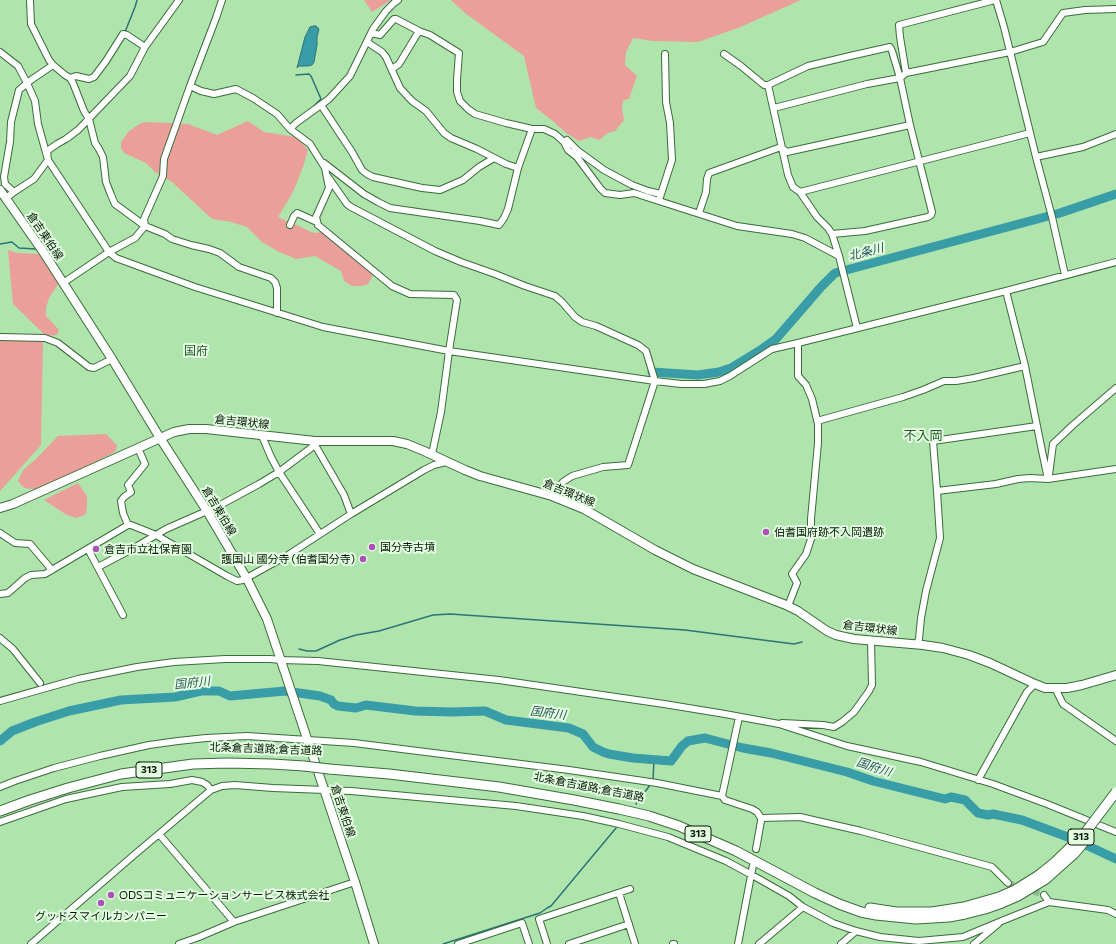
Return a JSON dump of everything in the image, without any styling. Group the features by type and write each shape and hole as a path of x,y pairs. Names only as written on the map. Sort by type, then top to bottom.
{"highway":[{"name":"北条倉吉道路;倉吉道路","path":"0,806 66,783 120,770 156,764 227,758 328,766 499,787 574,800 649,816 679,826 736,851 838,904 861,912 876,915 916,919 938,918 965,914 985,909 1018,896 1074,854 1116,802"},
{"name":"北条倉吉道路;倉吉道路","path":"0,811 68,788 121,774 193,764 304,764"},
{"name":"北条倉吉道路;倉吉道路","path":"1043,877 1085,832 1116,792"}],"main road":[{"name":"倉吉東伯線","path":"2,194 44,253 207,511 247,579 267,619 308,739 374,944"},
{"name":"倉吉環状線","path":"0,508 13,504 174,432 189,429 206,429 315,443 393,441 407,444 432,454 446,462 480,476 552,496 584,509 655,550 693,569 788,606 827,631 836,635 854,639 943,648 990,662 1045,688 1082,685 1116,675"}],"street":[{"path":"30,0 31,24 49,60 65,76 70,78 76,76 89,79 94,77 123,34 145,47"},
{"path":"2,194 14,192 34,179 48,160 48,151 78,130 130,76 145,47 178,0"},
{"path":"63,283 109,252 135,238 145,226 144,219 163,176 164,159 222,0"},
{"path":"290,129 328,99 350,76 373,29 386,11 398,0"},
{"path":"906,73 899,25 995,0 1004,27 1065,275"},
{"path":"774,108 867,84 900,78 906,73 1010,52 1043,42 1063,13 1085,10 1116,9"},
{"path":"372,33 380,35 396,19 430,35 459,54 457,92 460,101 468,110 475,114 506,123 532,129 544,129 555,134 564,142 568,150 577,157 605,193 620,196 634,193 660,198"},
{"path":"392,68 399,64 419,31"},
{"path":"367,42 386,56 400,88 412,101 426,111 444,133 451,138 506,164 518,168"},
{"path":"724,54 764,85 808,66 890,48 892,51 900,78 932,212 928,217 865,231 832,234"},
{"path":"0,52 18,66 27,83 35,101 38,124 48,160 109,252 116,258 188,284 323,327 449,351 655,381 681,384 704,384 720,381 730,376 772,349 1116,262"},
{"path":"660,198 672,160 670,123 666,102 664,54"},
{"path":"14,192 5,184 4,177 12,122 19,90 53,65"},
{"path":"70,78 88,119 95,143 103,157 106,182 115,204 145,226 165,234 172,239 220,253 239,268 271,278 276,282 277,313"},
{"path":"768,84 788,175 793,187 800,192 832,234 857,328"},
{"path":"190,86 201,91 214,94 236,90 253,98 277,114 290,129 310,144 325,168 329,188 316,217 317,222"},
{"path":"321,105 349,146 362,170 373,177 422,188 440,190 463,180 479,167 494,158"},
{"path":"781,147 788,152 910,125"},
{"path":"321,161 364,194 390,208 499,225 508,209 518,168 532,129"},
{"path":"800,192 1030,133"},
{"path":"1036,157 1083,147 1116,134"},
{"path":"567,140 578,151 604,170 660,198 737,226 792,234 805,238 839,256"},
{"path":"699,213 706,192 709,173 781,147"},
{"path":"328,177 351,207 435,251 460,262 555,296 575,317 582,322 596,326 638,344 646,351 655,381 628,465 603,467 572,476 563,482 552,496"},
{"path":"290,225 297,213 317,222 324,230 392,286 410,294 454,295 457,300 441,412 432,454"},
{"path":"1006,290 1025,366 1048,479"},
{"path":"0,337 45,338 58,343 89,367 94,368 112,359"},
{"path":"788,606 797,583 792,574 806,554 811,539 811,519 818,443 817,421 812,399 806,385 798,376 798,343"},
{"path":"817,421 903,397 944,381 974,378 1025,366"},
{"path":"1048,479 1053,444 1116,388"},
{"path":"917,645 919,639 920,618 940,538 933,441 1037,426"},
{"path":"262,436 279,472 320,534"},
{"path":"98,567 156,535 211,510 279,472 315,443 344,495 351,514"},
{"path":"128,525 120,501 131,492 128,485 145,464 138,448"},
{"path":"0,594 8,593 31,574 45,574 128,525 156,535 237,581 247,579 424,470 434,465 446,462"},
{"path":"937,491 996,484 1018,479 1048,479 1116,469"},
{"path":"1,536 15,543 30,544 52,570"},
{"path":"88,549 123,615"},
{"path":"0,638 13,649 40,683"},
{"path":"779,724 823,725 834,727 854,712 872,685 871,641"},
{"path":"0,701 78,679 137,667 174,662 225,659 270,659 282,664 318,661 499,680 598,694 779,724 846,746 921,762 949,770 1020,793 1116,832"},
{"path":"978,780 1027,692 1035,684"},
{"path":"1055,688 1063,704 1116,741"},
{"path":"739,717 722,794 725,800 752,809 757,812 761,818 756,849"},
{"path":"0,787 54,768 149,745 206,738 247,736 354,743 569,770 722,794"},
{"path":"0,822 66,799 122,787 170,784 192,780 207,784 212,790"},
{"path":"32,944 212,790 222,786 235,785 351,791 516,806 583,816 618,824 668,837 726,861 789,896 803,906 833,923 880,937 919,941 963,936 1049,902 1108,910 1116,914"},
{"path":"761,818 800,817 861,831 992,867 1008,883"},
{"path":"159,834 234,922"},
{"path":"738,944 753,864"},
{"path":"179,944 234,922 355,882"},
{"path":"547,944 539,918 630,889"},
{"path":"619,893 635,944"},
{"path":"1044,895 1049,902"},
{"path":"759,944 803,906"},
{"path":"974,944 1004,920"},
{"path":"458,944 522,923 529,944"},
{"path":"568,944 629,924"},
{"path":"841,944 856,931"}],"shaded area":[{"path":"364,0 391,0 372,12"},
{"path":"451,0 801,0 738,28 698,42 652,41 633,38 626,52 625,65 637,76 629,99 623,100 622,108 624,120 615,131 608,133 599,140 591,137 579,141 566,133 536,108 524,56 465,13"},
{"path":"248,121 264,132 296,137 308,150 293,192 278,217 314,233 321,232 346,248 375,272 368,284 362,286 352,286 344,281 341,271 315,256 296,259 279,252 262,242 247,227 231,222 212,219 172,182 155,172 146,163 124,153 121,148 121,142 129,131 141,123 188,124 217,135"},
{"path":"8,250 17,253 38,254 45,257 60,281 49,298 46,308 46,316 59,330 57,335 46,336 13,304"},
{"path":"0,340 43,342 41,445 0,491"},
{"path":"106,434 117,445 116,450 113,453 39,490 24,488 18,481 23,470 58,436"},
{"path":"78,483 87,496 86,514 77,518 67,515 44,500"}],"water":[{"path":"314,26 319,29 314,62 312,65 299,66 297,68 305,37 310,27"}],"waterway":[{"path":"125,32 137,0"},
{"path":"296,75 309,74 311,76 321,99 314,106"},
{"name":"北条川","path":"652,372 698,375 719,372 731,368 776,339 835,273 1060,213 1116,194"},
{"path":"0,244 12,242 19,248 36,249"},
{"path":"299,649 316,651 340,640 356,635 379,631 433,615 450,614 685,630 794,644 802,642"},
{"name":"国府川","path":"0,741 12,731 69,711 121,700 175,697 201,691 219,691 230,696 285,691 320,696 331,700 338,706 356,708 366,705 415,711 485,711 506,720 569,728 583,734 593,747 603,752 633,758 671,761 682,746 688,741 705,738 743,748 771,753 945,799 951,797 965,800 978,813 988,815 993,814 1022,820 1073,839 1116,859"},
{"path":"653,780 654,760"},
{"path":"636,804 650,785"},
{"path":"443,944 540,913 551,906 616,828"}],"tunnel":[{"path":"1008,883 1044,895"}],"place":[{"name":"伯耆国府跡不入岡遺跡","path":"766,532"},
{"name":"国分寺古墳","path":"372,547"},
{"name":"倉吉市立社保育園","path":"96,549"},
{"name":"護国山 國分寺 (伯耆国分寺)","path":"363,559"},
{"name":"ODSコミュニケーションサービス株式会社","path":"111,895"},
{"name":"グッドスマイルカンパニー","path":"101,903"}],"district":[{"name":"国府","path":"196,351"},
{"name":"不入岡","path":"923,436"}]}
